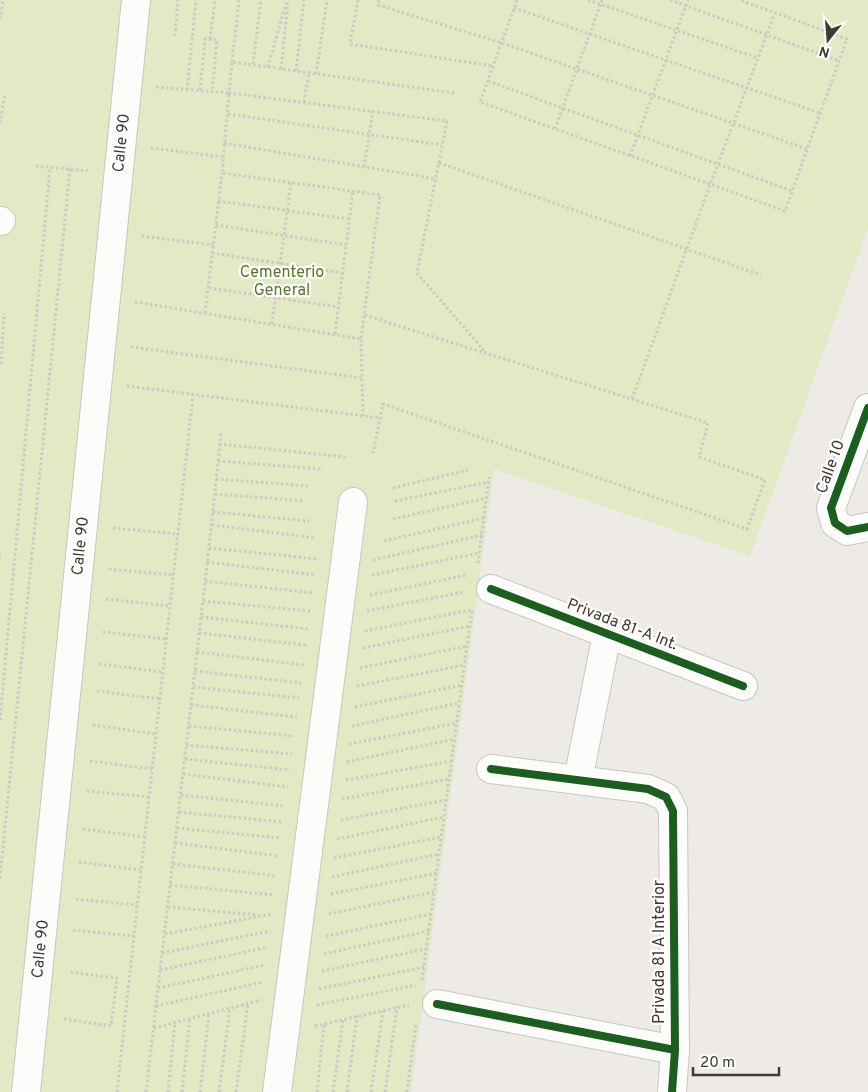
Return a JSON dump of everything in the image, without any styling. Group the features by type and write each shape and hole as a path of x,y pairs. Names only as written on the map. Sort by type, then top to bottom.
{"street":[{"name":"Calle 90","path":"26,1092 136,0"},
{"name":"Calle 10","path":"858,529 835,523 831,508 868,408"},
{"path":"277,1092 353,502"},
{"name":"Privada 81-A Int.","path":"477,587 743,686"},
{"name":"Privada 81-A Int.","path":"578,780 607,634"},
{"path":"491,769 578,780"},
{"name":"Privada 81 A Interior","path":"578,780 648,789 666,797 673,811 674,1050 672,1092"},
{"path":"422,1010 674,1050"}],"path":[{"path":"0,20 4,0"},
{"path":"174,36 178,0"},
{"path":"187,90 196,0"},
{"path":"210,39 215,0"},
{"path":"206,314 239,0"},
{"path":"253,64 261,0"},
{"path":"268,66 288,0"},
{"path":"281,68 288,0"},
{"path":"296,71 304,0"},
{"path":"316,74 327,0"},
{"path":"358,0 350,44 493,66"},
{"path":"380,0 378,5 502,43 807,149"},
{"path":"517,0 480,102 785,211 847,39 740,0"},
{"path":"588,0 601,2 758,58"},
{"path":"670,0 838,61"},
{"path":"630,156 688,0"},
{"path":"555,129 601,2"},
{"path":"514,8 820,113"},
{"path":"632,399 710,184 775,13"},
{"path":"200,90 205,39 218,40 212,92"},
{"path":"232,62 454,93"},
{"path":"304,102 309,72"},
{"path":"488,81 792,191"},
{"path":"156,87 229,93 447,121 417,273 486,354"},
{"path":"0,123 5,94"},
{"path":"364,167 372,111"},
{"path":"228,114 442,145"},
{"path":"224,143 436,179"},
{"path":"151,148 223,157"},
{"path":"439,163 761,275"},
{"path":"36,166 93,171"},
{"path":"0,720 50,168"},
{"path":"0,878 70,169"},
{"path":"222,173 380,195 361,339 363,416"},
{"path":"272,324 290,183"},
{"path":"335,335 353,191"},
{"path":"218,201 349,219"},
{"path":"216,225 346,245"},
{"path":"142,236 213,245"},
{"path":"212,253 343,273"},
{"path":"209,288 338,307"},
{"path":"135,302 361,339"},
{"path":"2,364 4,313"},
{"path":"364,315 708,423 699,457 765,480 747,528 383,404 373,453"},
{"path":"131,346 362,378"},
{"path":"127,386 380,418"},
{"path":"117,1092 193,394"},
{"path":"146,1092 221,433"},
{"path":"220,444 346,457"},
{"path":"218,461 321,469"},
{"path":"393,488 468,470"},
{"path":"216,478 308,486"},
{"path":"316,1006 421,984 424,967 464,665 477,587 479,553 489,479 395,501"},
{"path":"214,494 304,502"},
{"path":"392,520 487,498"},
{"path":"213,512 309,521"},
{"path":"384,541 484,518"},
{"path":"212,525 316,538"},
{"path":"113,528 178,534"},
{"path":"372,560 482,535"},
{"path":"209,548 325,560"},
{"path":"370,575 479,553"},
{"path":"207,562 323,576"},
{"path":"109,569 174,574"},
{"path":"368,595 468,575"},
{"path":"205,581 321,593"},
{"path":"366,611 477,587"},
{"path":"106,599 170,606"},
{"path":"203,601 318,612"},
{"path":"363,631 472,610"},
{"path":"201,617 316,630"},
{"path":"361,648 470,626"},
{"path":"103,632 166,639"},
{"path":"199,633 314,646"},
{"path":"359,668 467,646"},
{"path":"197,652 312,666"},
{"path":"99,664 163,672"},
{"path":"357,686 464,665"},
{"path":"195,671 309,684"},
{"path":"354,707 462,686"},
{"path":"193,687 307,699"},
{"path":"97,691 160,699"},
{"path":"352,726 459,703"},
{"path":"191,705 305,718"},
{"path":"340,746 456,723"},
{"path":"93,725 156,734"},
{"path":"189,726 302,737"},
{"path":"337,764 454,739"},
{"path":"186,744 300,755"},
{"path":"185,759 298,771"},
{"path":"345,781 452,761"},
{"path":"90,762 152,769"},
{"path":"183,774 296,788"},
{"path":"333,801 449,778"},
{"path":"87,790 149,797"},
{"path":"181,795 294,806"},
{"path":"340,820 446,800"},
{"path":"179,812 291,823"},
{"path":"328,841 444,817"},
{"path":"177,828 289,839"},
{"path":"83,829 145,837"},
{"path":"326,860 442,836"},
{"path":"175,843 287,857"},
{"path":"323,879 439,854"},
{"path":"80,862 141,870"},
{"path":"173,864 285,877"},
{"path":"331,894 437,872"},
{"path":"170,885 282,896"},
{"path":"328,914 434,892"},
{"path":"76,899 137,905"},
{"path":"168,907 264,916"},
{"path":"165,934 280,912"},
{"path":"325,936 431,914"},
{"path":"162,954 278,929"},
{"path":"73,930 134,936"},
{"path":"323,954 428,931"},
{"path":"160,970 276,945"},
{"path":"321,971 426,949"},
{"path":"158,988 274,964"},
{"path":"318,989 424,967"},
{"path":"64,1019 111,1026 117,978 69,972"},
{"path":"156,1006 271,981"},
{"path":"154,1028 262,1000"},
{"path":"236,1092 248,1003"},
{"path":"385,1092 397,1007"},
{"path":"311,1027 397,1007 422,1010 407,1092"},
{"path":"219,1092 230,1008"},
{"path":"371,1092 383,1011"},
{"path":"200,1092 209,1013"},
{"path":"347,1092 357,1016"},
{"path":"182,1092 190,1018"},
{"path":"333,1092 343,1020"},
{"path":"168,1092 175,1022"},
{"path":"317,1092 324,1024"}],"green space":[{"name":"Cementerio General","path":"0,0 868,0 868,228 750,556 494,469 411,1092 0,1092"}],"cycle path":[{"path":"868,408 831,508 835,523 847,531 868,527"},
{"path":"491,589 743,686"},
{"path":"491,769 648,789 666,797 673,811 675,1050 672,1092"},
{"path":"437,1004 675,1050"}]}
